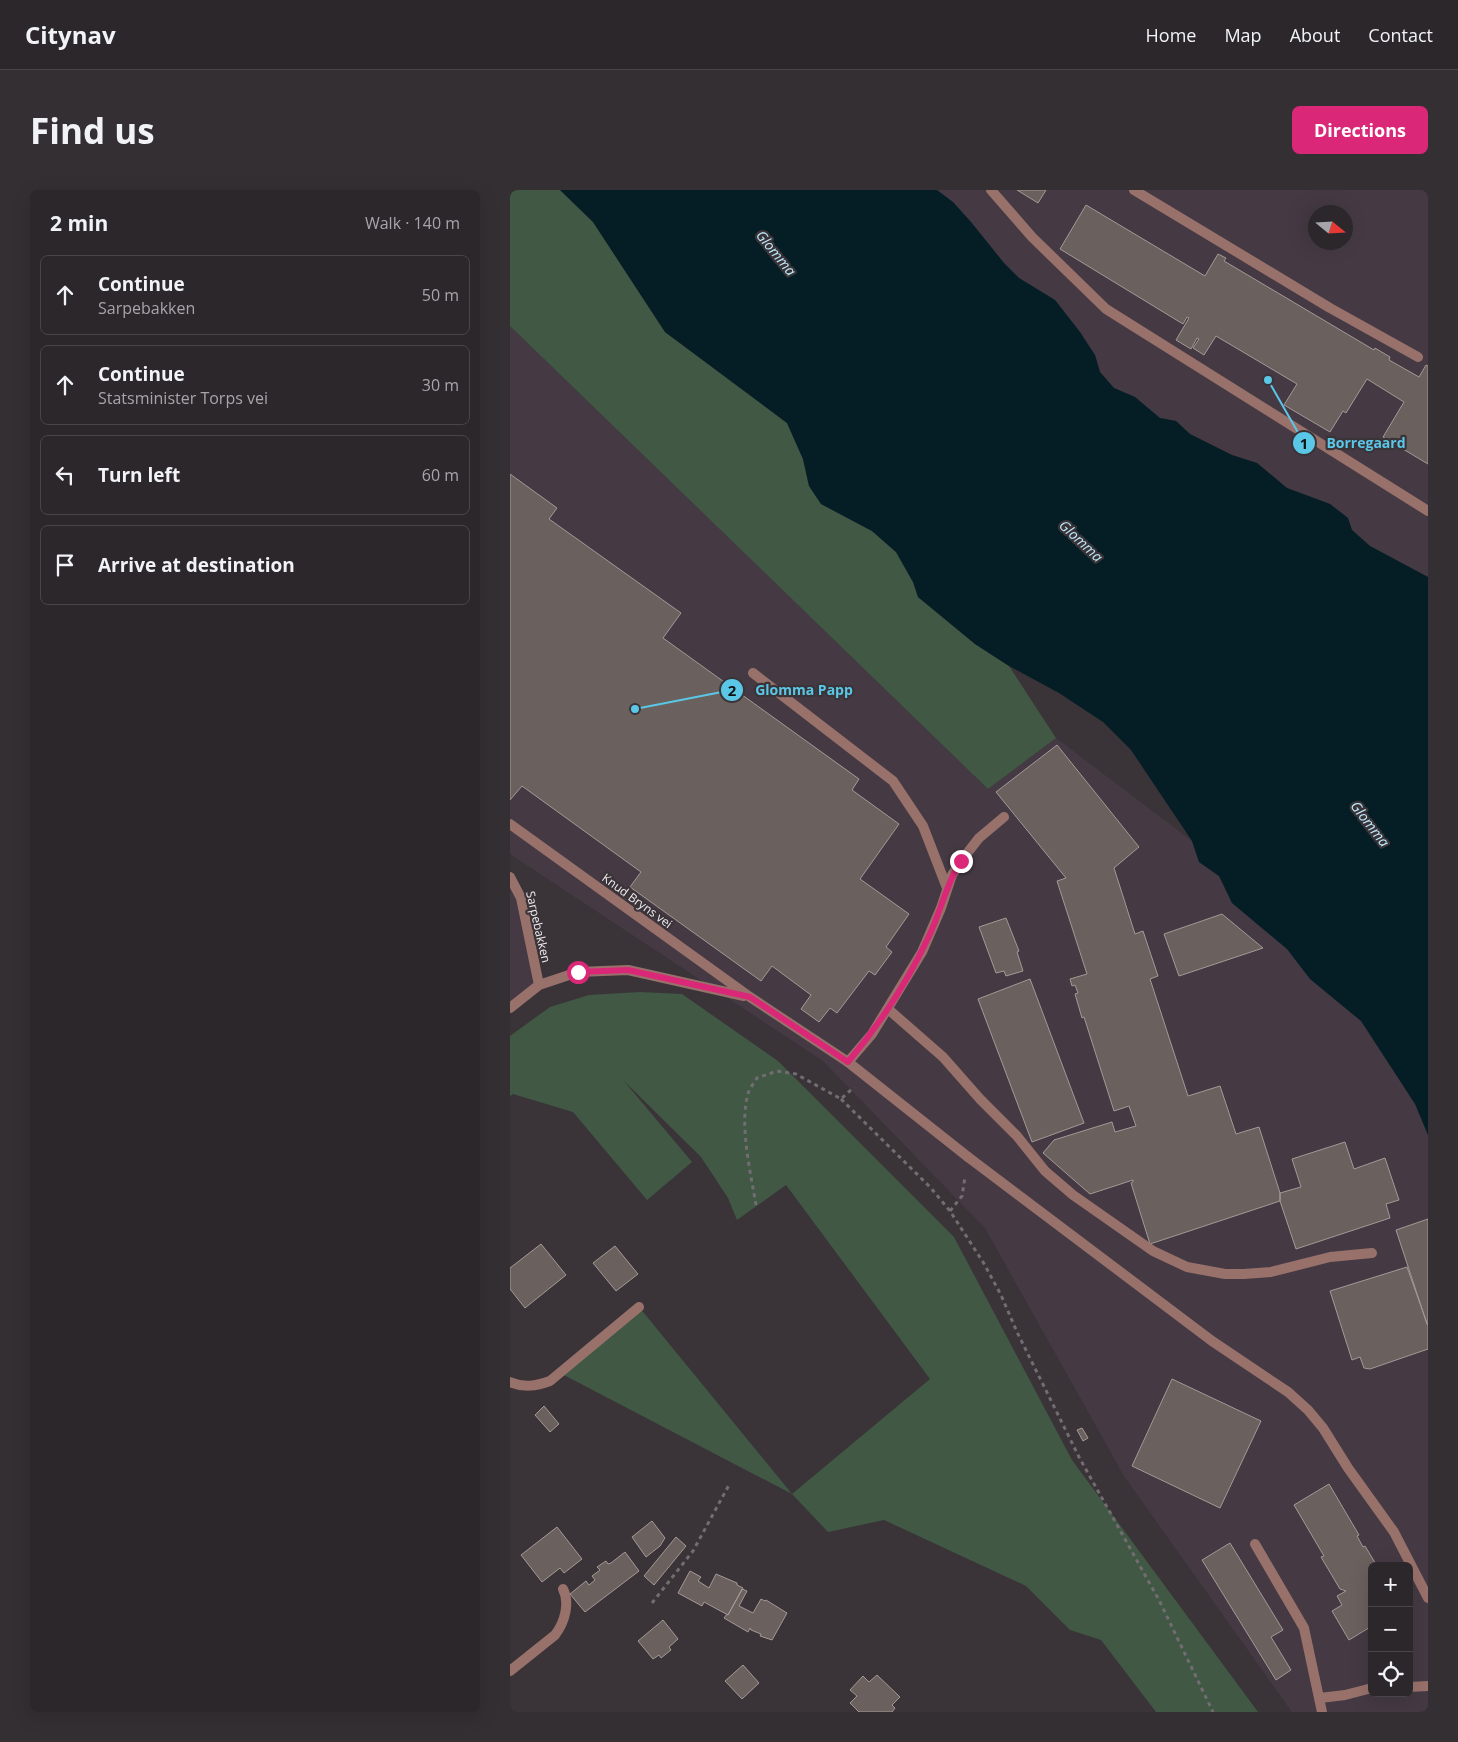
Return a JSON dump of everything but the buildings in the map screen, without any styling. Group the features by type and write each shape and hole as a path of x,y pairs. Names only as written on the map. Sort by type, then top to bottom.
{"street":[{"path":"991,190 1032,237 1106,309 1428,511"},
{"path":"1134,190 1330,308 1418,357"},
{"path":"753,674 893,781 923,826 947,888"},
{"path":"848,1062 872,1034 926,944 942,908 947,888 961,861 980,838 1004,817"},
{"name":"Knud Bryns vei","path":"510,824 750,997 848,1062 968,1157 1212,1341 1288,1392 1308,1410 1323,1428 1348,1468 1394,1532 1428,1598"},
{"name":"Sarpebakken","path":"510,877 521,898 539,985"},
{"name":"Sarpebakken","path":"510,1008 539,985 578,972 628,970 750,997"},
{"path":"888,1009 943,1057 980,1099 1017,1136 1045,1171 1072,1195 1153,1251 1187,1267 1226,1274 1271,1272 1330,1258 1372,1253"},
{"path":"510,1382 518,1386 534,1387 550,1381 639,1307"},
{"path":"1255,1544 1304,1628 1322,1712"},
{"path":"510,1672 555,1635 560,1628 564,1620 566,1605 566,1595 563,1589"},
{"path":"1413,1686 1428,1686"},
{"path":"1320,1698 1344,1695 1368,1688"}],"path":[{"path":"756,1206 747,1155 745,1114 748,1093 757,1078 777,1071 796,1074 841,1099 930,1187 950,1211 983,1262 1001,1295 1017,1332 1079,1457 1160,1600 1213,1712"},
{"path":"841,1099 865,1075"},
{"path":"950,1211 962,1196 968,1157"},
{"path":"652,1603 693,1551 729,1485"}],"shaded area":[{"path":"937,190 1428,190 1428,577 1370,546 1352,530 1348,518 1330,504 1287,488 1257,463 1232,455 1190,434 1176,421 1160,418 1135,397 1114,388 1100,372 1095,355 1080,332 1055,300 1019,278 1004,263 971,222"},
{"path":"510,326 988,789 1056,738 1192,841 1199,862 1219,876 1232,903 1287,949 1310,979 1361,1021 1391,1066 1415,1104 1428,1135 1428,1712 1292,1712 1124,1476 985,1228 823,1061 510,854"},
{"path":"510,877 521,898 539,985 510,1008"}],"green space":[{"path":"510,190 560,190 593,222 665,332 787,423 803,459 809,486 821,504 872,531 896,552 913,582 918,597 975,644 1009,666 1056,738 988,789 510,326"},
{"path":"640,992 682,994 778,1061 954,1237 1072,1460 1258,1712 1156,1712 1101,1640 1070,1630 1026,1586 884,1520 828,1532 792,1494 930,1379 786,1185 737,1220 728,1198 701,1157 624,1081 692,1162 647,1200 573,1112 513,1094 510,1096 510,1036 550,1007 589,995"},
{"path":"639,1307 792,1494 560,1373"}],"water":[{"name":"Glomma","path":"560,190 937,190 953,202 1019,278 1055,300 1080,332 1095,355 1100,372 1114,388 1135,397 1160,418 1176,421 1190,434 1232,455 1257,463 1287,488 1330,504 1348,518 1352,530 1370,546 1428,577 1428,1135 1415,1104 1361,1021 1310,979 1287,949 1232,903 1219,876 1199,862 1192,841 1131,750 1103,722 1059,693 1009,666 975,644 918,597 913,582 896,552 872,531 821,504 809,486 803,459 787,423 665,332 593,222"}],"place":[{"name":"Borregaard","path":"1268,380"},
{"name":"Glomma Papp","path":"635,709"}],"route":[{"path":"578,972 628,970 750,997 848,1062 872,1034 922,952 942,908 952,875 961,861"}]}
